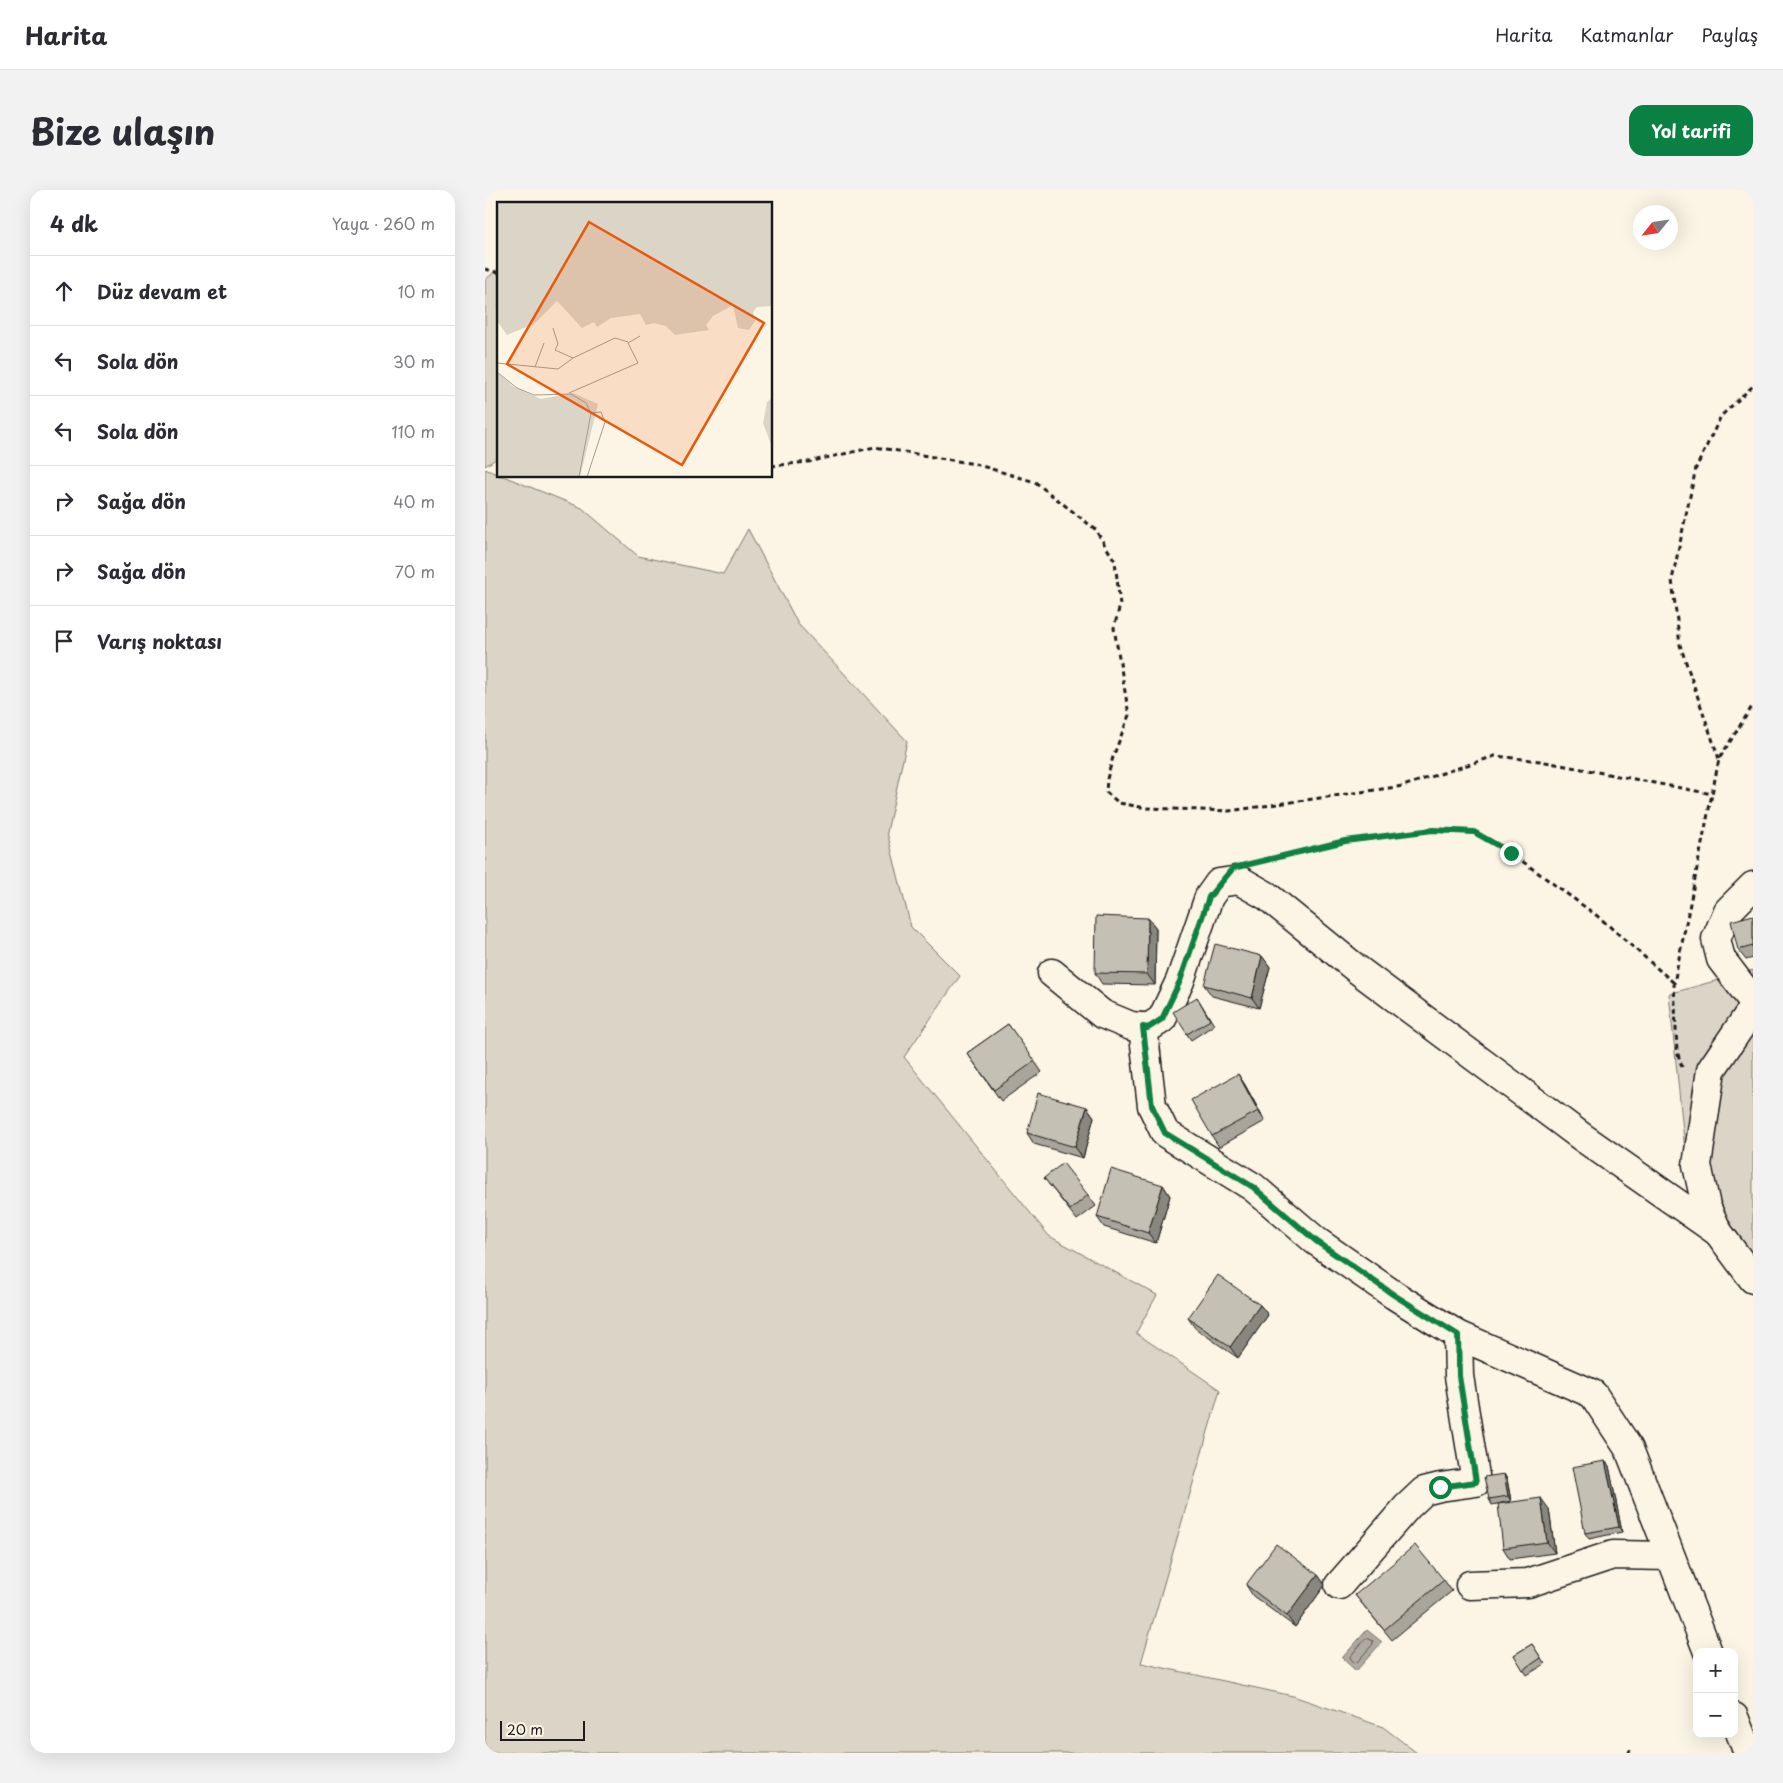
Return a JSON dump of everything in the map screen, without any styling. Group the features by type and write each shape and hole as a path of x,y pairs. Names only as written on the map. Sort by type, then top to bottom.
{"street":[{"path":"1052,973 1102,1014 1131,1026 1148,1028 1162,1019 1180,981 1209,897 1219,883 1239,880 1267,896 1358,970 1582,1137 1718,1232"},
{"path":"1753,886 1728,911 1716,939 1721,958 1753,1001"},
{"path":"1753,1008 1711,1070 1697,1165 1706,1206 1718,1232 1753,1279"},
{"path":"1143,1027 1152,1106 1165,1133 1253,1187 1316,1241 1394,1295 1458,1335 1593,1394 1629,1449 1706,1648"},
{"path":"1339,1585 1423,1491 1476,1482 1459,1376 1458,1335"},
{"path":"1470,1585 1528,1583 1613,1554 1670,1556"},
{"path":"1738,1728 1748,1753"}],"path":[{"path":"1719,759 1680,645 1672,580 1696,468 1721,416 1753,386"},
{"path":"773,466 808,462 875,447 975,464 1035,482 1095,529 1115,561 1120,605 1114,628 1129,714 1113,757 1107,779 1106,792 1119,803 1146,808 1229,811 1403,786 1495,756 1540,761 1712,794"},
{"path":"1261,861 1345,841 1433,830 1474,832 1511,853 1600,918 1674,983"}],"shaded area":[{"path":"497,270 497,458 485,466 485,280"},
{"path":"485,469 497,474 497,478 508,478 582,508 638,556 723,574 748,529 798,624 907,741 887,832 911,927 960,976 904,1057 1049,1236 1157,1295 1136,1333 1220,1390 1141,1663 1293,1696 1383,1727 1417,1753 485,1753"},
{"path":"1753,970 1753,1271 1690,1199 1669,994"}],"water":[{"path":"1367,1630 1382,1642 1356,1671 1342,1658"}],"building":[{"path":"1753,915 1753,946 1738,950 1731,921"},
{"path":"1096,916 1148,918 1147,974 1095,973"},
{"path":"1215,944 1262,956 1252,998 1204,985"},
{"path":"1197,997 1210,1020 1187,1034 1173,1012"},
{"path":"1008,1024 1035,1061 994,1090 967,1053"},
{"path":"1238,1074 1258,1111 1212,1136 1191,1100"},
{"path":"1038,1093 1087,1107 1075,1147 1027,1133"},
{"path":"1063,1163 1088,1195 1070,1210 1044,1178"},
{"path":"1111,1169 1163,1185 1148,1233 1097,1217"},
{"path":"1218,1275 1260,1305 1230,1347 1188,1318"},
{"path":"1605,1461 1619,1527 1585,1533 1572,1467"},
{"path":"1504,1474 1508,1496 1489,1499 1484,1477"},
{"path":"1541,1498 1547,1542 1503,1548 1498,1504"},
{"path":"1276,1544 1318,1575 1287,1616 1246,1585"},
{"path":"1415,1545 1444,1580 1384,1630 1355,1595"},
{"path":"1532,1644 1541,1658 1523,1670 1514,1655"}],"route":[{"path":"1440,1487 1476,1482 1459,1376 1458,1335 1394,1295 1316,1241 1253,1187 1165,1133 1152,1106 1143,1027 1148,1028 1162,1019 1180,981 1209,897 1233,868 1345,841 1433,830 1474,832 1511,853"}]}
